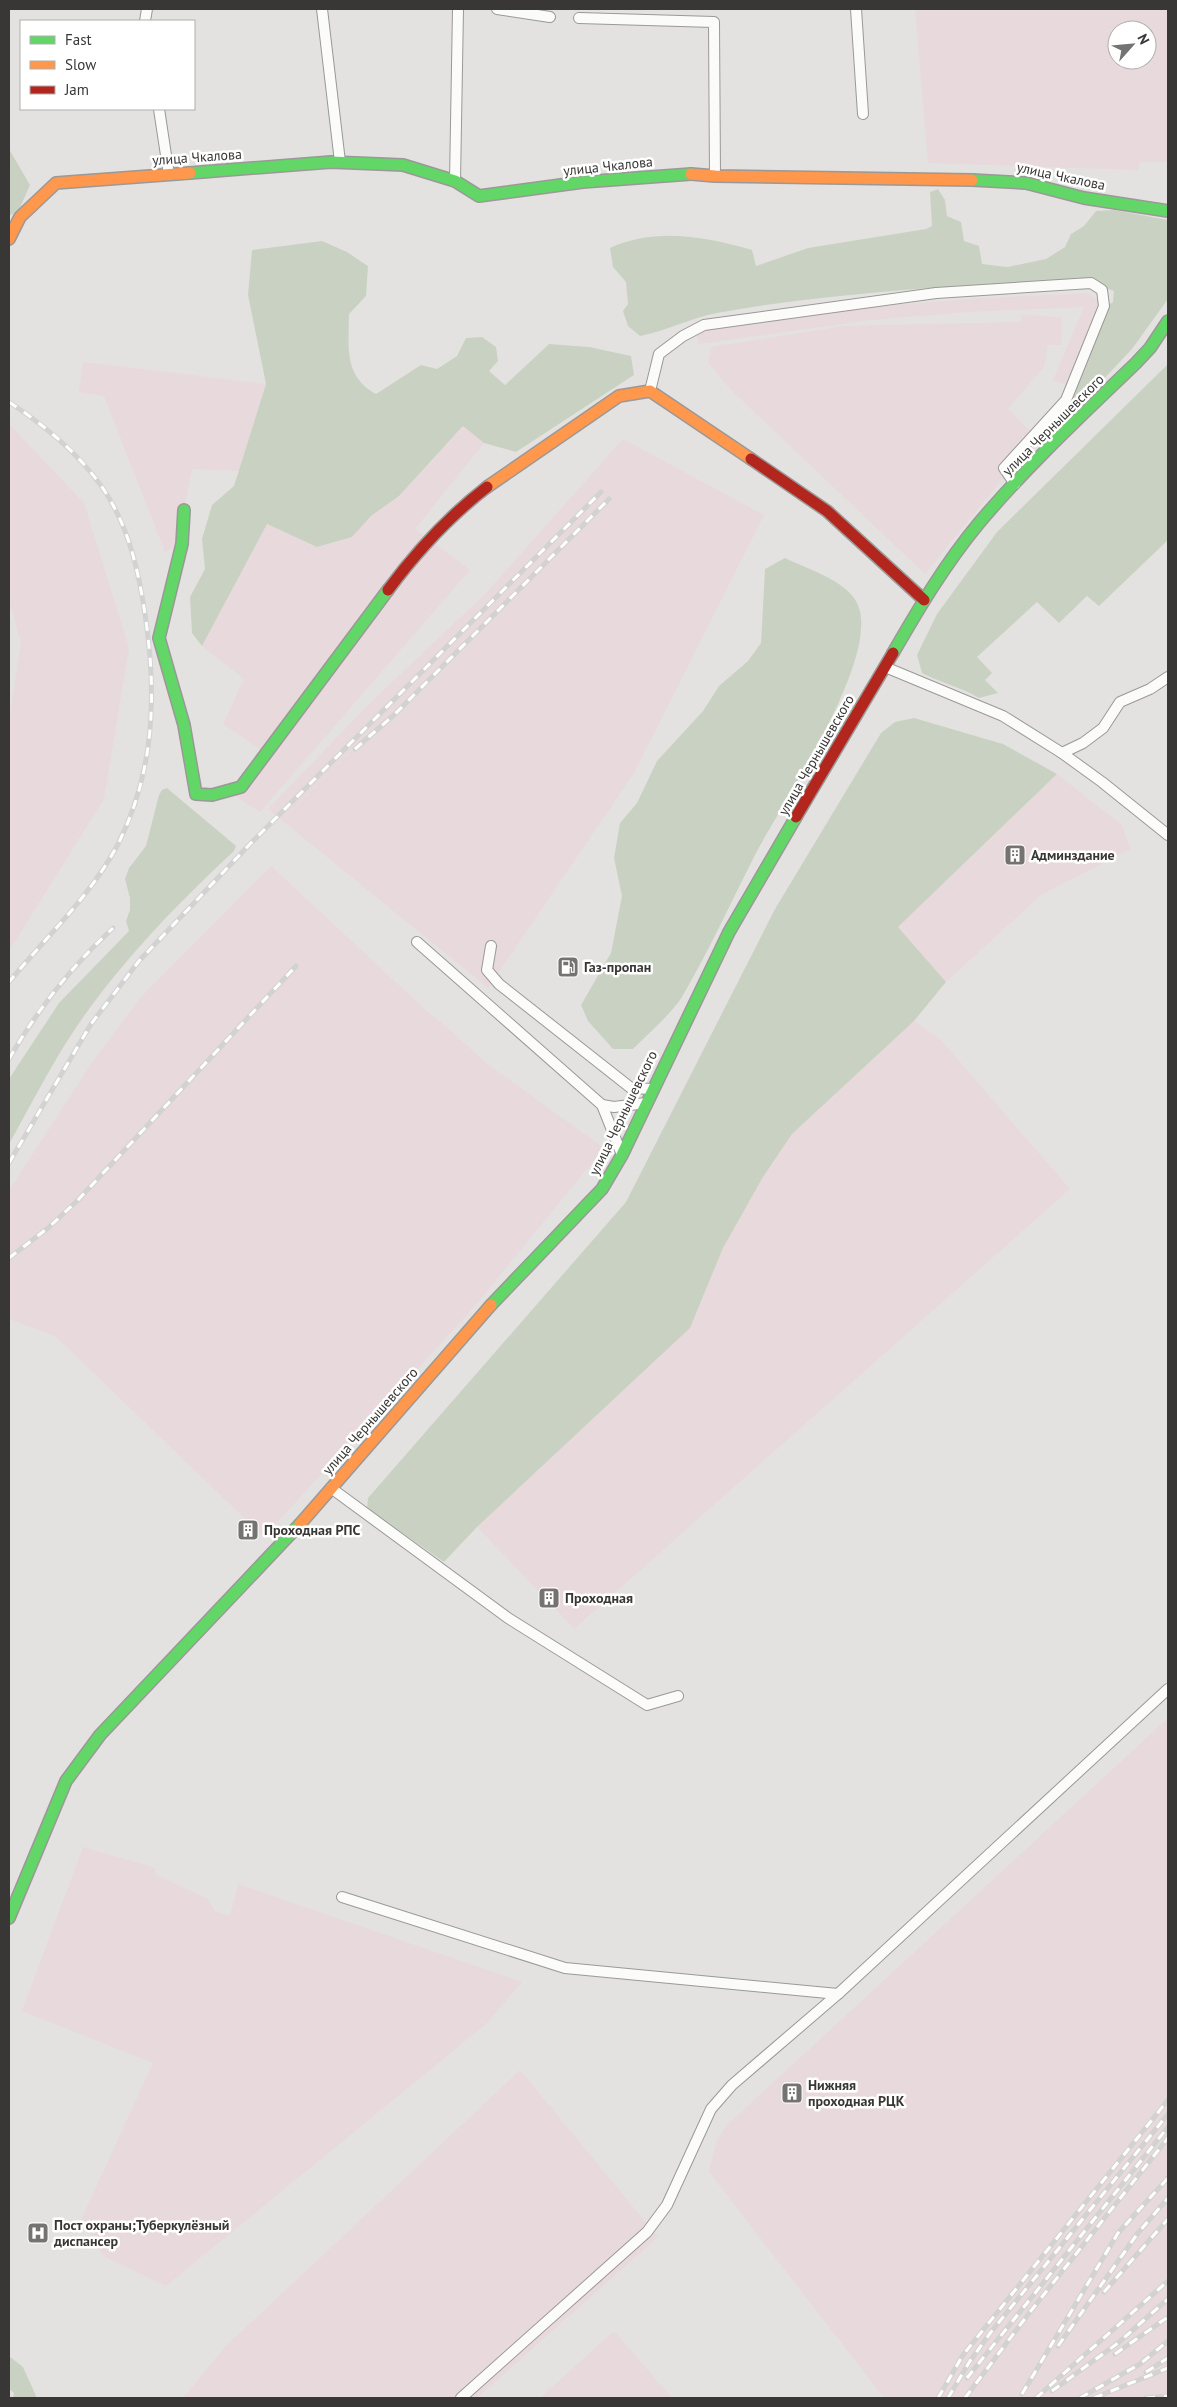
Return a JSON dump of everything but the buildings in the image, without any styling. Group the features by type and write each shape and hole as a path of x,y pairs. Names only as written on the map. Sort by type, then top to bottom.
{"street":[{"path":"322,9 340,162"},
{"path":"455,181 458,9"},
{"path":"497,9 550,17"},
{"path":"856,9 862,114"},
{"path":"578,18 714,22 715,176"},
{"path":"159,110 170,174"},
{"name":"улица Чкалова","path":"9,239 20,217 56,184 340,162 403,165 455,181 479,196 583,182 700,173 715,176 1004,180 1026,183 1084,198 1168,211"},
{"path":"650,391 659,354 683,336 704,325 936,293 1091,284 1102,290 1104,306 1066,400 1004,468 1015,484"},
{"name":"улица Чернышевского","path":"9,1918 66,1781 100,1735 331,1488 498,1297 602,1189 622,1155 689,1012 748,897 924,600 958,549 1015,484 1150,348 1168,321"},
{"path":"184,510 182,544 159,638 184,725 196,794 212,795 241,787 414,555 460,508 506,473 619,396 650,391 827,511 924,600"},
{"path":"885,667 1003,716 1062,753 1124,798 1168,835"},
{"path":"1062,753 1083,743 1103,728 1120,702 1150,689 1168,677"},
{"path":"417,942 602,1105 622,1155"},
{"path":"491,946 487,970 499,984 631,1088 652,1089"},
{"path":"602,1105 614,1107 646,1103"},
{"path":"331,1488 508,1618 647,1705 678,1696"},
{"path":"462,2398 647,2232 667,2205 711,2109 732,2085 838,1994 1168,1689"},
{"path":"342,1897 566,1968 838,1994"}],"shaded area":[{"path":"915,9 1168,9 1168,162 1140,162 1138,170 928,163"},
{"path":"1088,293 1099,301 1066,385 1053,380 1084,307 969,312 871,320 699,344 696,332 871,307 967,299"},
{"path":"1022,314 1062,318 1061,345 1048,345 1044,367 1008,409 1031,432 998,469 1005,476 925,574 729,388 708,362 712,347 844,326 1021,322"},
{"path":"83,362 266,384 239,471 192,469 184,510 182,544 165,552 104,396 79,392"},
{"path":"9,424 84,503 129,648 104,799 9,951 9,721 21,643 9,599"},
{"path":"464,426 484,443 415,529 470,570 260,812 235,796 260,749 223,724 244,679 202,646 267,524 317,547 352,537 371,516 399,496"},
{"path":"623,439 764,515 634,773 488,988 268,809 367,706 485,594"},
{"path":"1057,774 1122,825 1130,849 1041,895 946,982 898,927"},
{"path":"271,866 428,1012 486,1063 604,1148 475,1306 264,1537 55,1336 9,1319 9,1190 93,1061 140,998"},
{"path":"914,1021 941,1040 1070,1189 574,1629 551,1604 548,1607 541,1599 543,1596 477,1527 690,1328 723,1248 763,1177 792,1134"},
{"path":"1168,1718 1168,2398 884,2398 709,2172 716,2143 725,2127"},
{"path":"83,1847 156,1868 154,1874 208,1899 215,1911 230,1916 238,1884 522,1982 485,2025 166,2286 105,2257 81,2220 153,2063 22,2011"},
{"path":"520,2070 658,2237 477,2398 183,2398 226,2346"},
{"path":"614,2331 672,2398 540,2398"}],"green space":[{"path":"9,149 30,185 19,210 9,216"},
{"path":"938,189 945,200 947,216 961,222 964,241 979,246 982,264 1007,267 1046,259 1065,247 1071,234 1084,226 1096,211 1114,210 1168,220 1168,299 1132,349 1081,403 1069,407 1066,400 1103,308 1113,302 1114,291 1091,283 945,292 928,288 796,301 707,315 640,336 628,326 623,311 628,304 626,282 613,267 610,248 645,238 681,236 699,238 752,250 756,266 808,248 926,229 932,226 930,192"},
{"path":"322,241 347,252 368,266 366,296 349,314 349,349 353,369 358,378 365,387 376,394 421,365 437,369 457,356 466,338 482,337 496,347 498,361 489,371 505,385 549,344 589,347 631,356 634,375 516,452 484,443 463,426 399,496 371,516 352,537 317,547 267,524 202,646 192,633 190,597 205,569 202,539 212,505 234,486 266,384 248,295 252,250"},
{"path":"1168,364 1168,540 1099,606 1087,596 1059,623 1037,602 977,657 992,673 985,680 998,693 979,698 922,673 917,655 937,614 997,532"},
{"path":"785,558 829,578 849,592 856,601 860,611 860,636 853,666 840,700 823,735 755,855 711,944 682,997 666,1017 633,1049 613,1049 588,1021 581,1005 611,953 622,896 614,858 620,823 637,803 657,761 703,711 719,686 748,661 761,643 765,569"},
{"path":"914,718 1003,744 1057,774 898,927 946,982 914,1021 792,1134 763,1177 723,1248 690,1328 477,1527 444,1562 367,1508 368,1498 626,1202 775,909 881,733 895,722"},
{"path":"167,788 236,846 234,851 151,934 94,1002 59,1055 9,1144 9,1079 59,1003 129,931 126,921 130,910 130,898 125,879 129,868 146,846 159,795 162,790"},
{"path":"9,2356 23,2367 37,2398 13,2398 14,2393 9,2389"}],"railway":[{"path":"9,402 51,433 77,457 99,483 116,511 123,525 137,569 143,599 151,674 150,732 146,761 130,818 117,846 94,883 9,982"},
{"path":"9,1163 91,1024 139,961 250,844 601,492"},
{"path":"355,749 395,714 609,499"},
{"path":"9,1059 43,1006 83,958 113,928"},
{"path":"9,1258 48,1228 78,1200 296,966"},
{"path":"938,2398 963,2355 1168,2100"},
{"path":"948,2398 970,2361 991,2332 1168,2114"},
{"path":"967,2378 1168,2127"},
{"path":"965,2398 1030,2312 1168,2138"},
{"path":"1022,2394 1118,2233 1168,2178"},
{"path":"1058,2346 1138,2233 1168,2198"},
{"path":"1104,2292 1168,2219"},
{"path":"1036,2398 1168,2281"},
{"path":"1052,2391 1118,2343 1168,2299"},
{"path":"1115,2354 1168,2317"},
{"path":"1080,2398 1140,2364 1168,2341"},
{"path":"1146,2372 1168,2358"},
{"path":"1094,2398 1168,2368"},
{"path":"1146,2398 1168,2396"}],"traffic: fast":[{"path":"190,173 331,162 403,165 455,181 479,196 583,182 691,174"},
{"path":"972,180 1026,183 1084,198 1168,211"},
{"path":"893,653 944,570 979,523 1075,421 1136,363 1150,348 1168,321"},
{"path":"184,510 182,544 159,638 184,725 196,794 212,795 241,787 388,590"},
{"path":"491,1305 602,1189 622,1155 729,932 796,817"},
{"path":"9,1918 66,1781 100,1735 300,1524"}],"traffic: slow":[{"path":"9,239 20,217 56,183 190,173"},
{"path":"691,174 972,180"},
{"path":"487,487 619,396 650,391 751,459"},
{"path":"300,1524 491,1305"}],"traffic: jam":[{"path":"751,459 827,511 924,600"},
{"path":"388,590 434,535 459,510 487,487"},
{"path":"796,817 893,653"}],"place":[{"name":"Админздание","path":"1015,855"},
{"name":"Газ-пропан","path":"568,967"},
{"name":"Проходная РПС","path":"248,1530"},
{"name":"Проходная","path":"549,1598"},
{"name":"Нижняя проходная РЦК","path":"792,2093"},
{"name":"Пост охраны;Туберкулёзный диспансер","path":"38,2233"}]}
